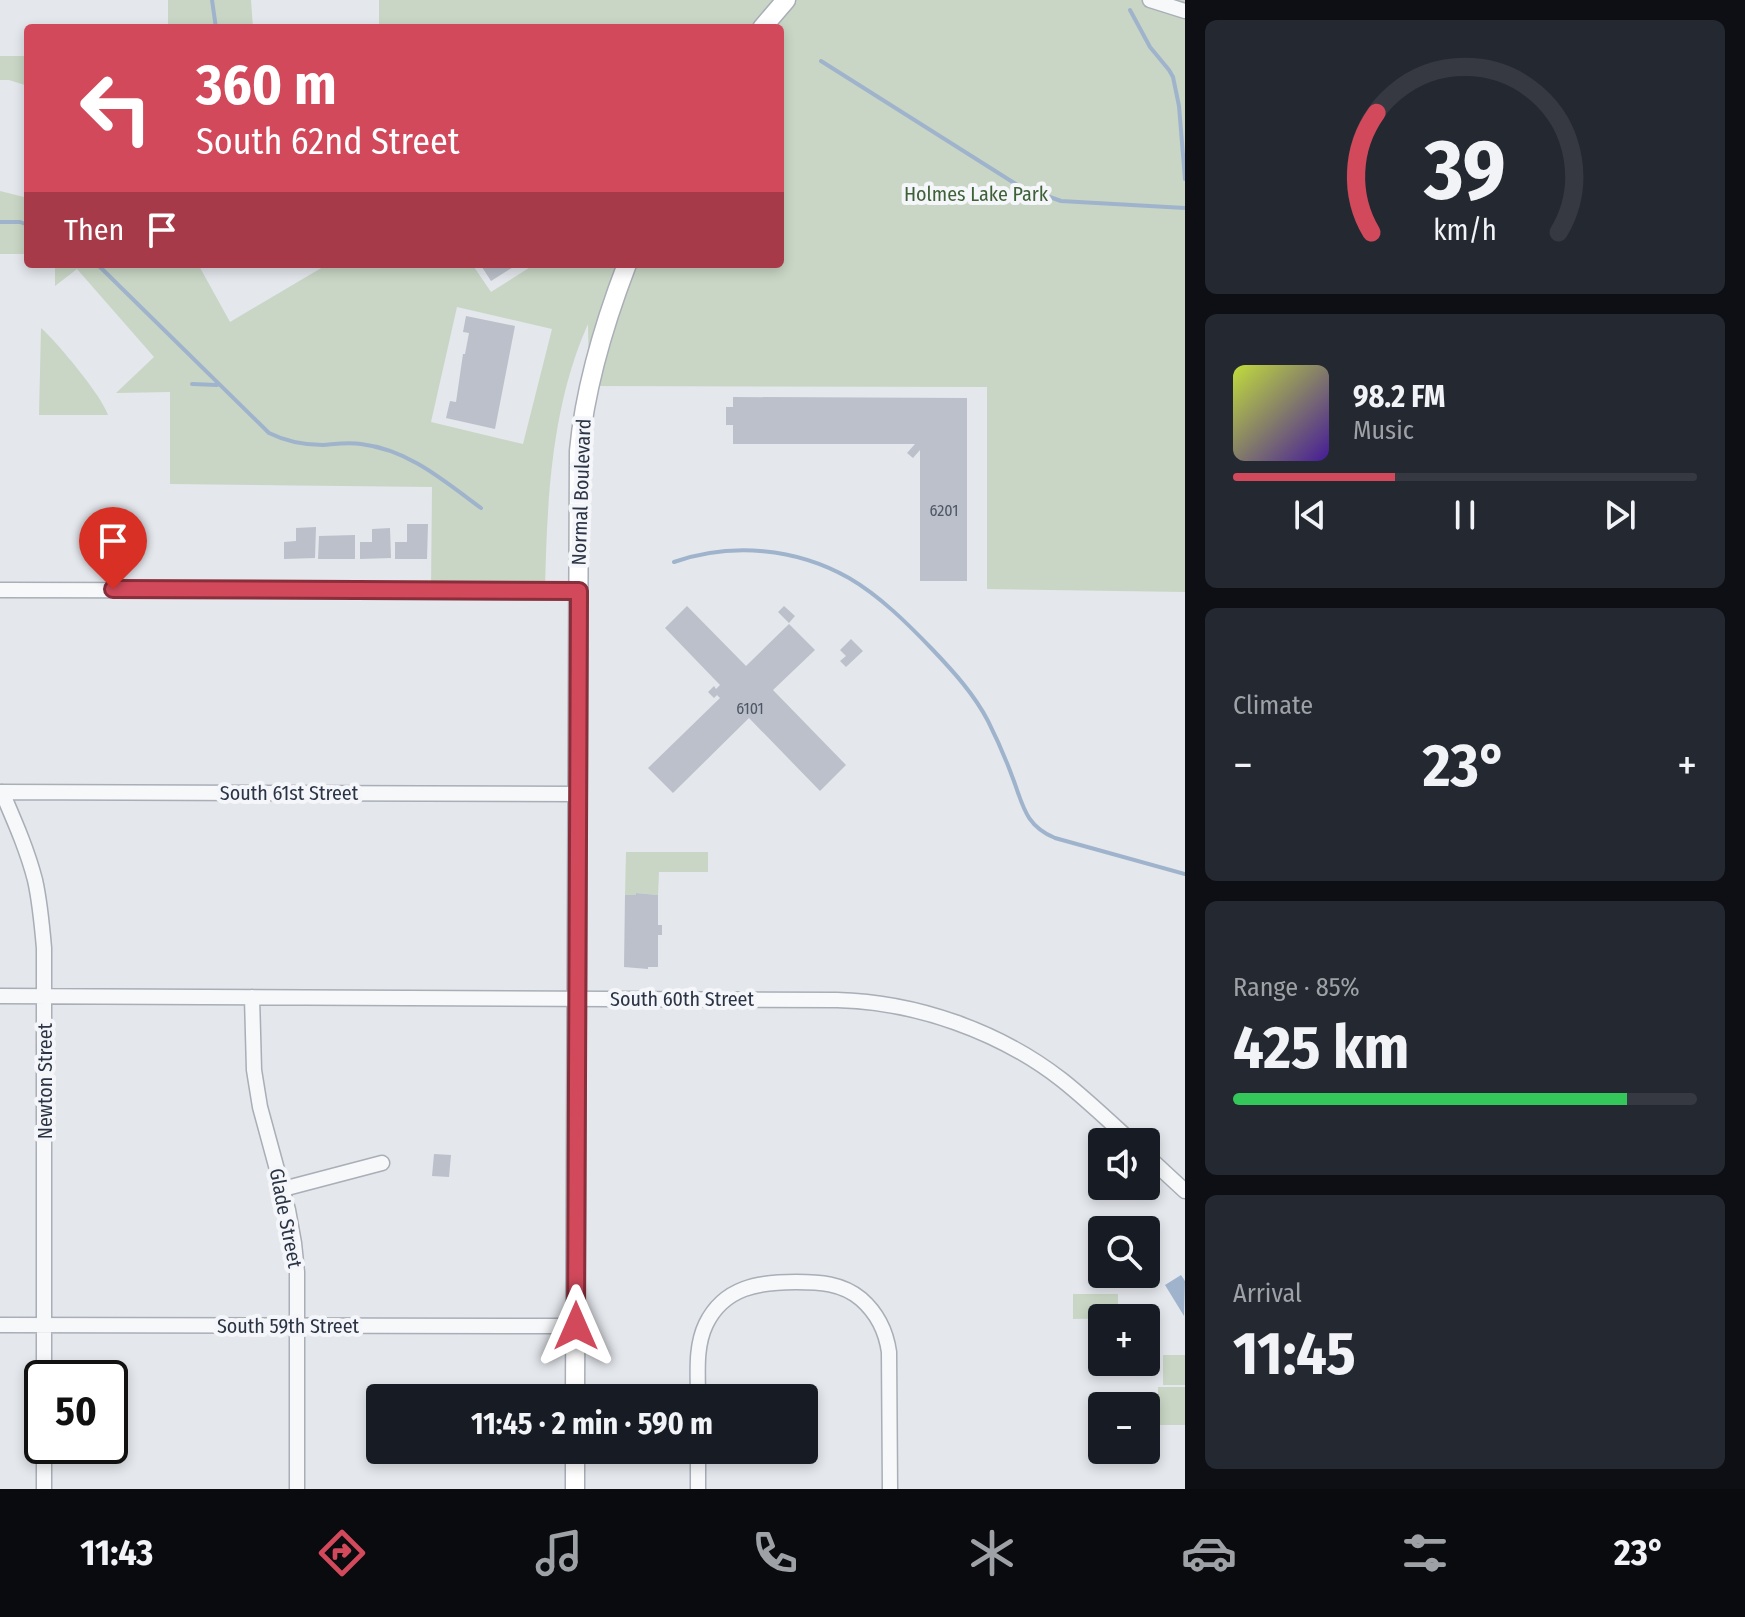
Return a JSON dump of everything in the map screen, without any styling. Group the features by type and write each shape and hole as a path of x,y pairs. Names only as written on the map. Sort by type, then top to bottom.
{"main road":[{"path":"765,24 786,0"},
{"name":"Normal Boulevard","path":"575,1384 579,461 583,414 595,361 626,268"},
{"path":"575,1464 575,1489"}],"street":[{"path":"1150,0 1185,11"},
{"path":"0,590 579,591"},
{"name":"South 61st Street","path":"1,792 578,794"},
{"name":"Newton Street","path":"1,792 25,848 35,881 44,948 44,1360"},
{"name":"South 60th Street","path":"0,996 871,1002 943,1019 971,1029 1025,1056 1060,1079 1116,1128"},
{"name":"Glade Street","path":"252,997 254,1070 260,1107 283,1189 297,1272 297,1489"},
{"path":"283,1189 382,1163"},
{"path":"1160,1168 1185,1191"},
{"path":"698,1384 698,1350 705,1326 723,1302 760,1283 817,1282 849,1291 872,1310 887,1340 890,1489"},
{"name":"South 59th Street","path":"0,1325 576,1326"},
{"path":"44,1464 44,1489"},
{"path":"698,1464 698,1489"}],"green space":[{"path":"168,0 251,0 253,24 168,24"},
{"name":"Holmes Lake Park","path":"379,0 1185,0 1185,592 987,589 987,387 589,386 588,324 566,388 553,455 545,591 431,591 432,487 170,484 170,392 116,393 154,357 77,269 55,286 55,268 200,268 230,322 321,268 475,268 491,292 529,268 784,268 784,24 379,24","holes":["457,307 552,329 523,444 431,422"]},
{"path":"0,56 24,56 24,85 0,80"},
{"path":"0,191 24,197 24,254 0,254"},
{"path":"41,328 78,370 108,415 39,415"},
{"path":"626,852 708,852 708,872 659,872 658,895 625,895"},
{"path":"1073,1294 1118,1294 1118,1304 1088,1304 1088,1319 1073,1319"},
{"path":"1163,1355 1185,1355 1185,1385 1163,1385"},
{"path":"1158,1387 1185,1387 1185,1425 1160,1425"}],"water":[{"path":"1181,1275 1185,1281 1184,1316 1165,1285"}],"building":[{"path":"483,268 512,268 491,281"},
{"path":"466,316 515,326 495,429 446,418 450,401 456,402 469,333 463,332"},
{"path":"733,397 967,398 967,581 920,581 920,450 913,458 907,453 915,444 733,444 733,425 726,425 726,407 733,407"},
{"path":"407,524 428,524 427,559 395,559 395,542 407,542"},
{"path":"316,527 315,558 284,559 284,542 296,541 296,528"},
{"path":"390,528 391,558 360,559 360,542 372,542 372,529"},
{"path":"355,535 355,559 318,559 319,536"},
{"path":"687,606 746,666 789,624 815,650 773,690 846,765 820,791 749,718 673,793 648,768 720,698 717,695 714,698 708,692 720,685 665,628"},
{"path":"784,606 795,616 789,623 778,612"},
{"path":"851,639 863,651 846,667 840,661 846,656 840,650"},
{"path":"625,895 658,895 658,925 662,925 662,935 658,935 658,967 624,967"},
{"path":"434,1154 451,1155 449,1177 432,1176"}],"waterway":[{"path":"212,0 215,24"},
{"path":"1130,10 1150,47 1173,77 1179,106 1185,179"},
{"path":"821,61 1019,186 1061,201 1185,208"},
{"path":"0,222 24,224"},
{"path":"101,268 269,433 302,443 356,443 395,453 425,468 481,508"},
{"path":"192,384 217,385"},
{"path":"674,562 718,552 763,551 807,560 849,578 903,620 970,692 1004,755 1026,813 1037,827 1055,838 1185,874"}],"route":[{"path":"113,589 579,591 576,1326"}]}
